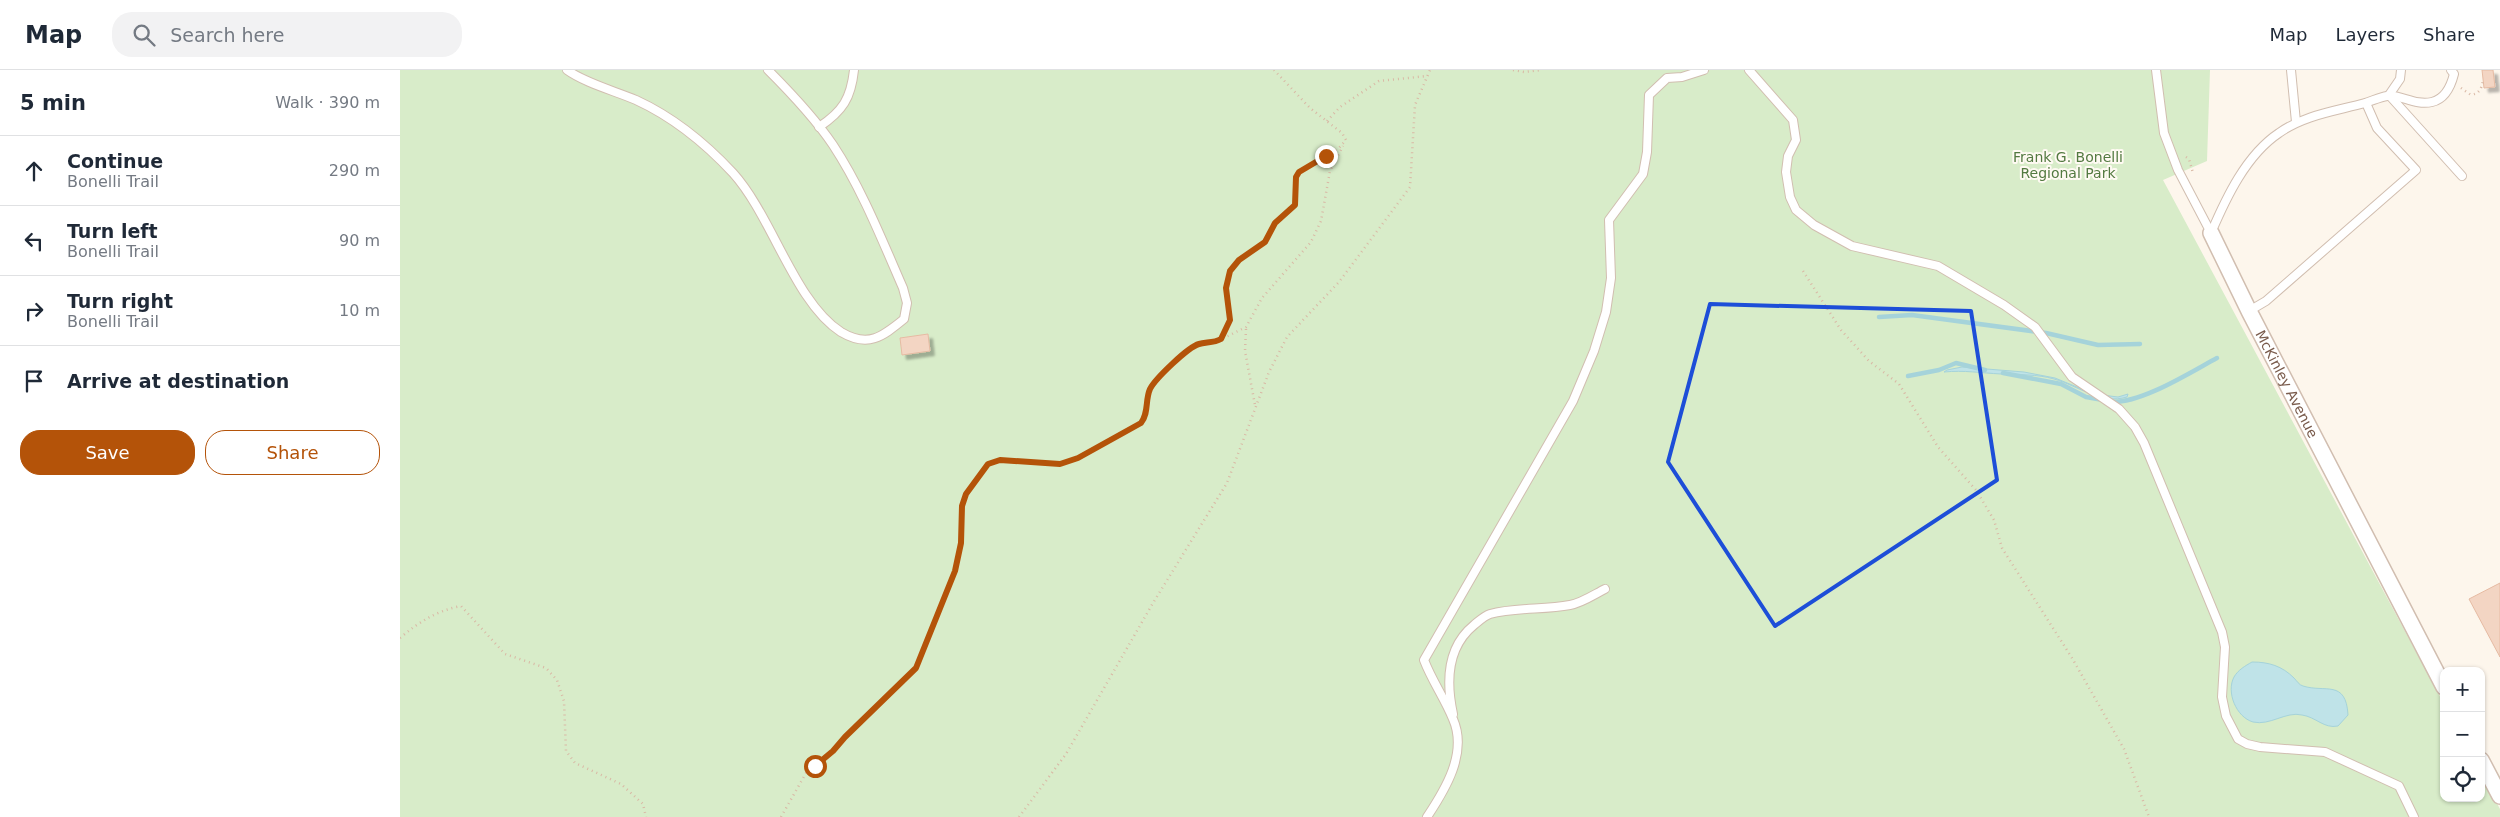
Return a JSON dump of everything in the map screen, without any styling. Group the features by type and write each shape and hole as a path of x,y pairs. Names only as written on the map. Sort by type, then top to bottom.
{"street":[{"name":"McKinley Avenue","path":"2211,233 2249,311 2440,679"},
{"path":"2485,768 2500,796"}],"lane":[{"path":"567,70 638,101 666,116 711,151 752,197 810,301 826,321 858,340 878,339 904,319 907,303 903,288 854,182 833,145 819,126 768,70"},
{"path":"819,126 842,110 849,95 854,70"},
{"path":"1454,720 1433,683 1424,660 1573,401 1594,351 1606,312 1611,278 1609,220 1643,174 1647,152 1649,95 1667,78 1682,77 1704,70"},
{"path":"1749,70 1793,120 1796,140 1788,156 1786,172 1790,198 1796,210 1814,225 1852,246 1938,266 2004,305 2035,328 2072,377 2119,409 2135,426 2144,443 2222,632 2225,647 2222,697 2226,716 2238,739 2247,744 2260,747 2325,752 2398,786 2414,817"},
{"name":"McKinley Avenue","path":"2156,70 2164,133 2178,170 2211,233"},
{"path":"2291,70 2296,122"},
{"path":"2211,233 2224,203 2251,161 2277,134 2296,122 2389,95 2400,79 2401,70"},
{"path":"2389,95 2414,103 2433,102 2444,96 2451,86 2454,74 2451,70"},
{"path":"2389,95 2462,176"},
{"path":"2249,311 2266,301 2416,170 2376,128 2366,103"},
{"path":"1427,817 1445,790 1455,765 1457,741 1450,700 1451,660 1458,642 1472,626 1487,615 1508,610 1572,605 1605,588"}],"path":[{"path":"1255,405 1245,352 1246,327 1262,298 1316,233 1325,204 1330,171 1346,140 1345,136 1295,94 1274,70"},
{"path":"1019,817 1066,754 1153,603 1227,483 1268,372 1287,337 1339,282 1410,187 1414,105 1430,70"},
{"path":"1513,70 1524,72 1541,70"},
{"path":"1326,121 1340,107 1379,82 1427,76"},
{"path":"2452,80 2471,95 2482,89 2483,81"},
{"path":"1221,339 1230,320 1226,288 1230,271 1239,260 1265,242 1275,223 1295,205 1296,177 1299,172 1343,146"},
{"path":"1803,271 1840,330 1869,361 1899,384 1938,447 1976,490 1994,520 2002,548 2072,658 2124,749 2149,817"},
{"path":"781,817 806,773 833,751 916,668 955,571 961,543 962,506 966,494 988,464 1000,460 1060,464 1078,458 1135,428 1145,418 1148,398 1153,384 1180,355 1198,344 1221,339 1246,327"},
{"path":"400,638 421,621 442,610 461,606 505,654 546,668 557,680 564,701 566,751 575,763 621,784 643,804 646,817"}],"highlighted area":[{"path":"1710,304 1971,311 1997,480 1775,626 1668,462"}],"green space":[{"name":"Frank G. Bonelli Regional Park","path":"400,70 2210,70 2207,161 2163,180 2440,697 2440,802 2485,802 2485,781 2500,809 2500,817 400,817"}],"water":[{"path":"1962,367 2024,372 2055,378 2094,394 2118,397 2128,394 2127,397 2108,399 2041,376 1966,371 1944,372"},
{"path":"2252,662 2270,664 2280,668 2303,686 2339,692 2343,696 2348,715 2338,726 2328,726 2307,716 2296,714 2259,723 2247,719 2237,710 2231,690 2234,677 2242,668"}],"building":[{"path":"2482,70 2493,70 2495,87 2484,88"},
{"path":"928,334 930,351 902,355 900,338"},
{"path":"2500,583 2500,657 2469,599"}],"waterway":[{"path":"1879,317 1912,315 2046,333 2098,345 2140,344"},
{"path":"2111,402 2137,398 2179,379 2217,358"},
{"path":"1908,376 1939,370 1956,363 1985,370"},
{"path":"2003,373 2061,384 2086,397 2103,400"}],"route":[{"path":"815,766 839,746 845,737 883,698 916,668 955,571 961,543 962,506 969,487 976,478 988,464 1000,460 1054,465 1068,462 1126,433 1141,423 1145,418 1149,391 1153,384 1180,355 1198,344 1221,339 1230,320 1226,288 1230,271 1239,260 1265,242 1275,223 1295,205 1297,199 1296,177 1299,172 1326,156"}]}
